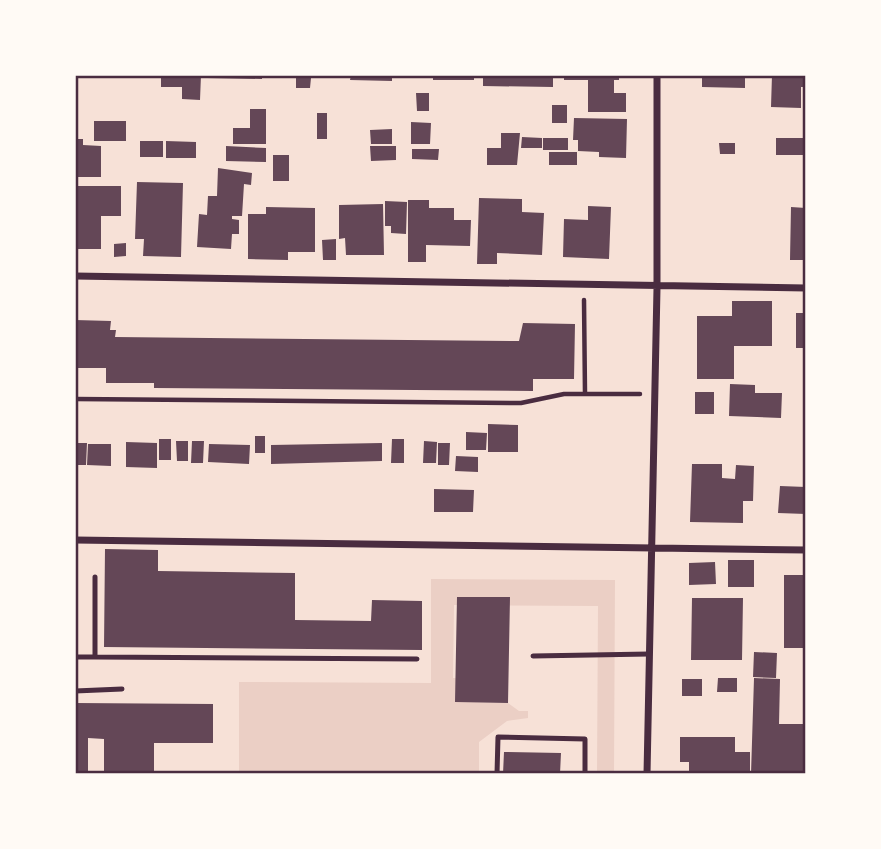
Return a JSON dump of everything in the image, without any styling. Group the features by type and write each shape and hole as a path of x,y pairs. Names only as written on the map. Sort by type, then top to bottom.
{"street":[{"path":"647,774 657,288 657,75"},
{"path":"75,276 584,287 806,288"},
{"path":"75,540 806,550"}],"lane":[{"path":"95,577 95,657"},
{"path":"533,656 649,654"},
{"path":"75,657 416,659"},
{"path":"75,691 122,689"},
{"path":"497,774 498,737 585,739 584,774"}],"path":[{"path":"584,287 585,394"},
{"path":"75,399 521,403 564,394 655,394"}],"shaded area":[{"path":"431,579 615,580 614,774 597,774 598,606 454,605 453,678 472,678 472,702 508,703 519,711 528,711 528,718 507,721 479,742 479,774 239,774 239,682 431,683"}],"building":[{"path":"161,75 201,75 200,100 182,99 182,87 161,87"},
{"path":"207,75 262,75 262,79 207,78"},
{"path":"296,75 333,75 333,78 311,78 310,88 296,88"},
{"path":"351,75 392,75 392,81 350,80"},
{"path":"433,75 474,75 474,80 433,80"},
{"path":"483,75 553,75 553,87 483,86"},
{"path":"564,75 619,75 619,80 614,80 614,93 626,93 626,112 588,112 588,80 564,80"},
{"path":"702,75 745,75 745,88 702,87"},
{"path":"772,75 806,75 806,87 801,87 801,108 771,107"},
{"path":"416,93 429,93 429,111 417,111"},
{"path":"552,105 567,105 567,123 552,123"},
{"path":"250,109 266,109 266,144 233,144 233,128 250,128"},
{"path":"317,113 327,113 327,139 317,139"},
{"path":"574,118 627,119 626,158 599,157 599,152 578,151 578,140 573,140"},
{"path":"94,121 126,121 126,141 94,141"},
{"path":"411,122 431,123 430,144 411,144"},
{"path":"392,129 392,144 371,144 370,130"},
{"path":"501,133 520,133 517,165 487,165 487,148 501,148"},
{"path":"522,137 542,138 542,148 521,148"},
{"path":"543,138 568,138 568,150 543,150"},
{"path":"776,138 806,138 806,155 776,155"},
{"path":"75,139 83,139 83,145 101,146 101,177 75,177"},
{"path":"140,141 163,141 163,157 140,157"},
{"path":"166,141 196,142 196,158 166,158"},
{"path":"719,143 735,143 735,154 720,154"},
{"path":"226,146 266,148 266,162 226,161"},
{"path":"370,146 396,146 396,160 371,161"},
{"path":"412,149 439,149 438,160 412,159"},
{"path":"549,152 577,152 577,165 549,165"},
{"path":"273,155 289,155 289,181 273,181"},
{"path":"218,168 252,173 251,185 244,184 242,216 232,216 232,219 239,220 239,234 232,234 231,249 197,247 199,214 207,215 208,196 217,196"},
{"path":"137,182 183,183 181,257 143,256 144,239 135,239"},
{"path":"75,186 121,186 121,216 101,216 101,249 75,249"},
{"path":"479,198 522,199 522,212 544,213 542,255 497,253 497,264 477,264"},
{"path":"408,200 429,200 429,208 454,208 454,220 471,220 470,246 426,245 426,262 408,262"},
{"path":"385,201 407,202 406,234 391,233 391,226 385,226"},
{"path":"383,204 384,255 346,255 345,238 339,239 339,205"},
{"path":"588,206 611,207 609,259 563,257 564,219 588,220"},
{"path":"266,207 315,208 315,252 288,252 288,260 248,259 248,214 266,214"},
{"path":"791,207 806,208 806,260 790,260"},
{"path":"336,239 336,260 323,260 322,240"},
{"path":"126,243 126,256 114,257 114,244"},
{"path":"732,301 772,301 772,346 734,346 734,379 697,379 697,316 732,316"},
{"path":"796,313 806,313 806,348 796,348"},
{"path":"75,320 111,321 110,330 116,330 115,337 519,341 523,323 575,324 574,379 533,379 533,391 154,388 154,383 106,383 106,368 75,368"},
{"path":"730,384 755,385 755,393 782,393 781,418 729,416"},
{"path":"695,392 714,392 714,414 695,414"},
{"path":"488,424 518,425 518,452 488,452"},
{"path":"466,432 487,433 486,450 466,450"},
{"path":"255,436 265,436 265,453 255,453"},
{"path":"159,439 171,439 171,460 159,460"},
{"path":"392,439 404,439 404,463 391,463"},
{"path":"176,441 188,441 188,461 177,461"},
{"path":"192,441 204,441 203,463 191,463"},
{"path":"424,441 437,442 436,463 423,463"},
{"path":"126,442 157,443 157,468 126,467"},
{"path":"76,443 87,443 86,465 75,465"},
{"path":"382,443 382,461 271,464 271,445"},
{"path":"438,443 450,443 449,465 438,465"},
{"path":"88,444 111,444 111,466 87,465"},
{"path":"209,444 250,445 249,464 208,462"},
{"path":"456,456 478,457 478,472 455,471"},
{"path":"692,464 722,464 722,478 735,479 736,465 754,466 753,501 743,501 743,523 690,522"},
{"path":"780,486 806,487 806,514 778,513"},
{"path":"434,489 474,490 473,512 434,512"},
{"path":"105,549 158,550 158,571 295,573 295,620 371,621 372,600 422,601 422,650 104,647"},
{"path":"728,560 754,560 754,587 728,587"},
{"path":"803,561 806,562 806,648 784,648 784,575 803,575"},
{"path":"715,562 716,584 689,585 689,563"},
{"path":"457,597 510,597 508,703 455,702"},
{"path":"692,598 743,598 742,660 691,660"},
{"path":"754,652 777,653 776,678 753,677"},
{"path":"718,678 737,678 737,692 717,692"},
{"path":"754,678 780,679 779,724 806,724 806,774 751,774"},
{"path":"682,679 702,679 702,696 682,696"},
{"path":"75,703 213,704 213,743 154,743 154,774 104,774 104,739 88,738 88,774 75,774"},
{"path":"680,737 735,737 735,752 750,752 750,774 689,774 689,762 680,762"},
{"path":"504,752 561,753 560,774 503,774"}]}
